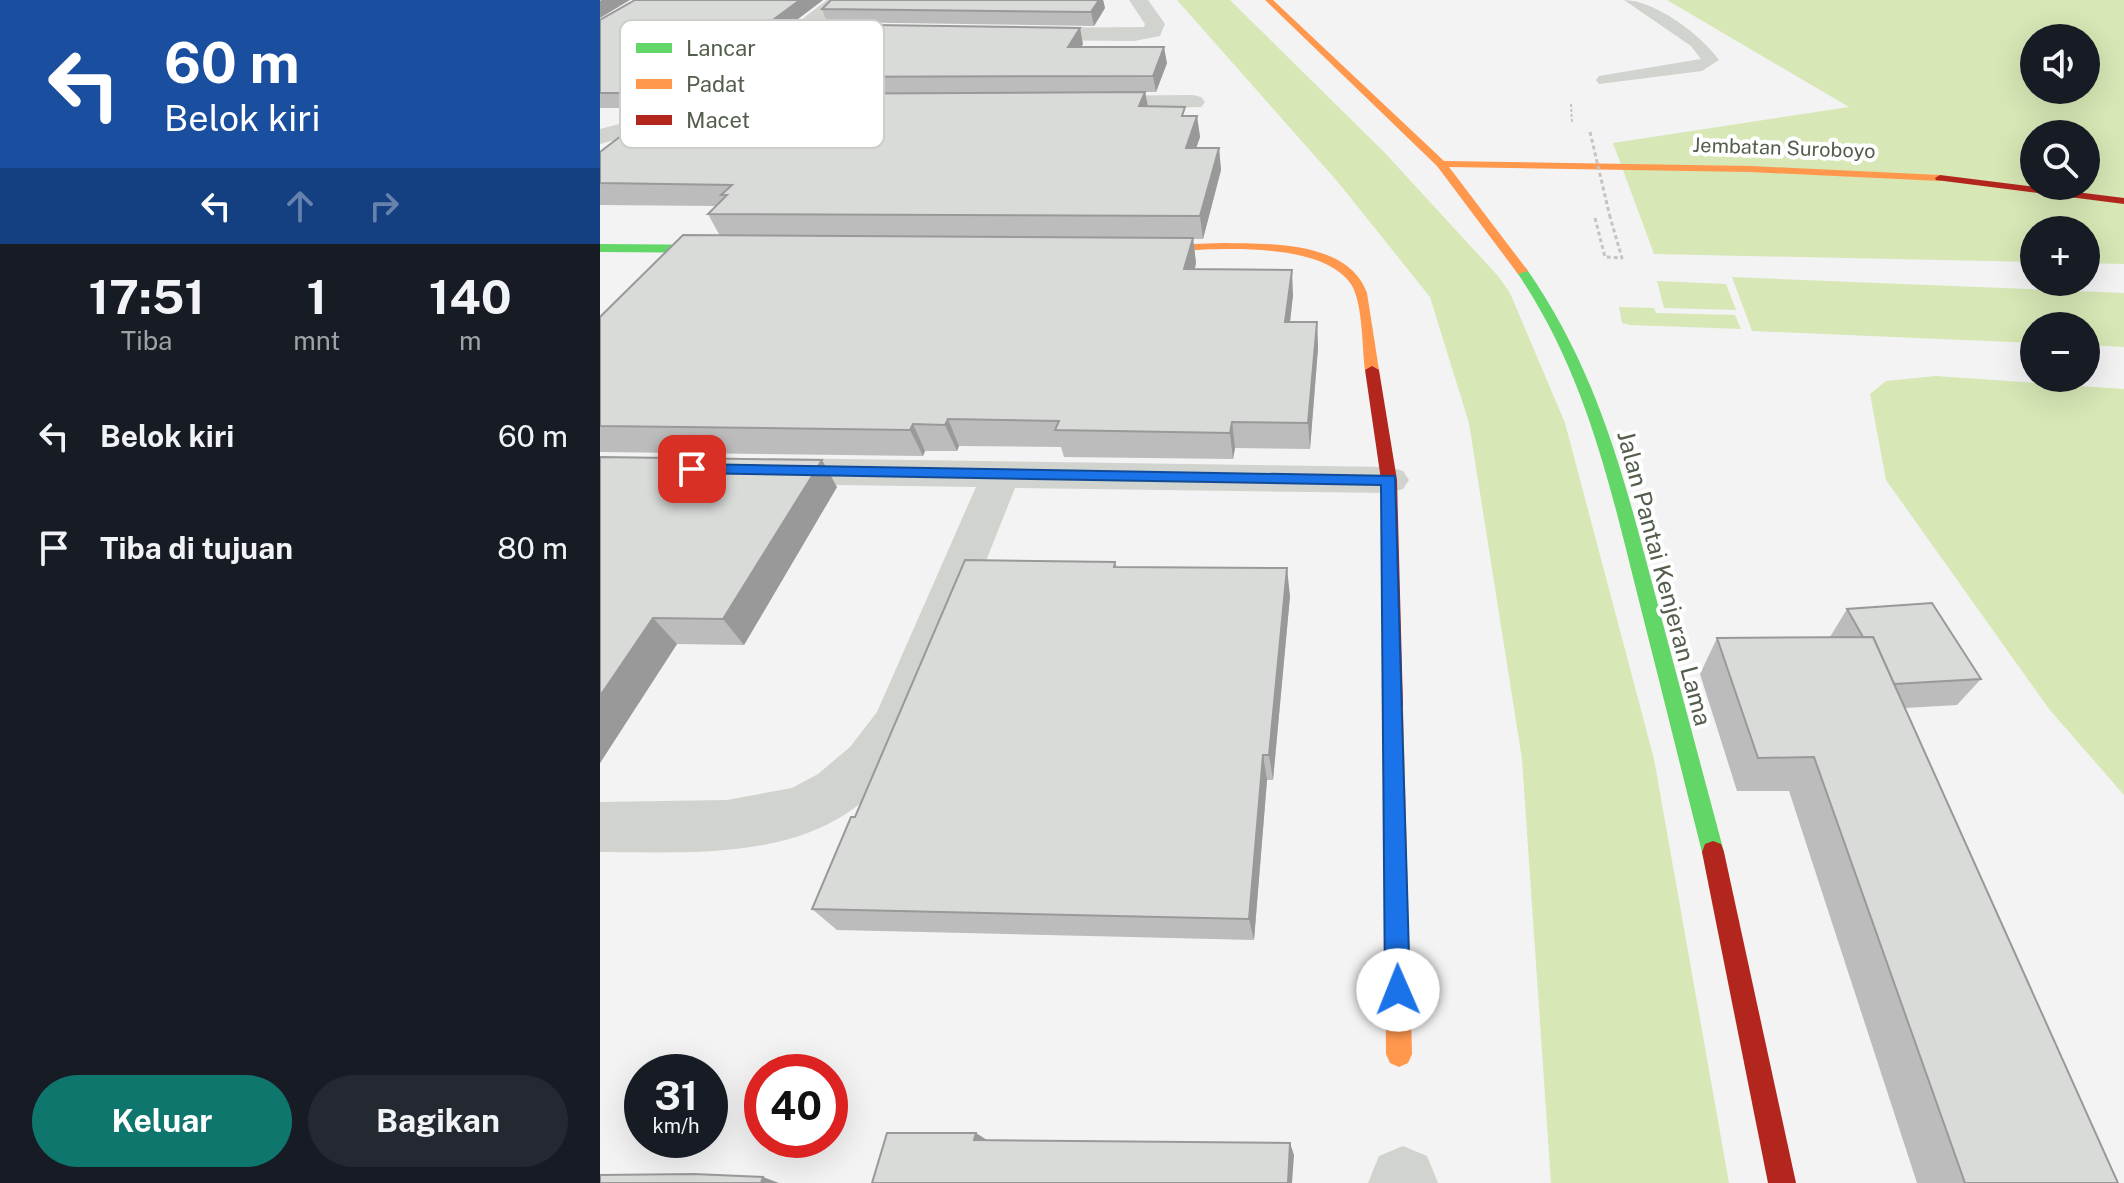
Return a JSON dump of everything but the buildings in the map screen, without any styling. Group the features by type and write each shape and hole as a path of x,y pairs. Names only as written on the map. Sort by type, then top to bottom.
{"street":[{"path":"815,20 839,0"},
{"path":"1005,34 1111,35 1153,32 1155,24 1138,0"},
{"name":"Jalan Pantai Kenjeran Lama","path":"1269,0 1441,164 1539,293 1576,363 1620,489 1724,896 1782,1183"},
{"path":"1067,103 1193,102"},
{"path":"600,137 620,131"},
{"name":"Jembatan Suroboyo","path":"1441,164 1558,163 1930,177 2124,201"},
{"path":"600,248 742,249"},
{"path":"1121,250 1294,251 1321,256 1346,268 1359,287 1389,480 1399,1054"},
{"path":"728,470 1389,480"},
{"path":"600,827 743,824 783,818 813,806 848,785 880,752 896,725 1000,476"}],"lane":[{"path":"1605,80 1702,66 1711,60 1706,50 1697,43 1631,0"}],"path":[{"path":"1574,132 1569,104 1584,104"},
{"path":"1590,132 1622,258 1605,257 1595,218"}],"shaded area":[{"path":"1667,0 2124,0 2124,264 2100,263 2100,216 2020,216 2020,262 1654,254 1613,143 1849,107"},
{"path":"1732,277 2020,289 2020,296 2124,293 2124,347 2100,346 2100,312 2020,312 2020,342 1752,331"},
{"path":"1657,281 1726,284 1736,310 1664,308"},
{"path":"1619,307 1654,308 1656,313 1735,315 1741,329 1630,325 1622,323"},
{"path":"1936,376 2020,382 2020,392 2124,389 2124,795 2049,709 1886,480 1870,394 1886,381"}],"waterway":[{"path":"1202,0 1361,167 1469,293 1517,423 1588,759 1640,1183"}],"traffic: fast":[{"path":"600,248 731,249"},
{"path":"1522,271 1567,344 1600,424 1625,508 1713,852"}],"traffic: slow":[{"path":"1269,0 1441,164 1522,271"},
{"path":"1441,164 1750,169 1940,178"},
{"path":"1136,250 1256,247 1320,257 1343,268 1361,293 1372,370"},
{"path":"1393,706 1399,1054"}],"traffic: jam":[{"path":"1940,178 2124,201"},
{"path":"1372,370 1389,480 1393,706"},
{"path":"1713,852 1782,1183"}],"route":[{"path":"692,469 1389,480 1398,990"}]}
